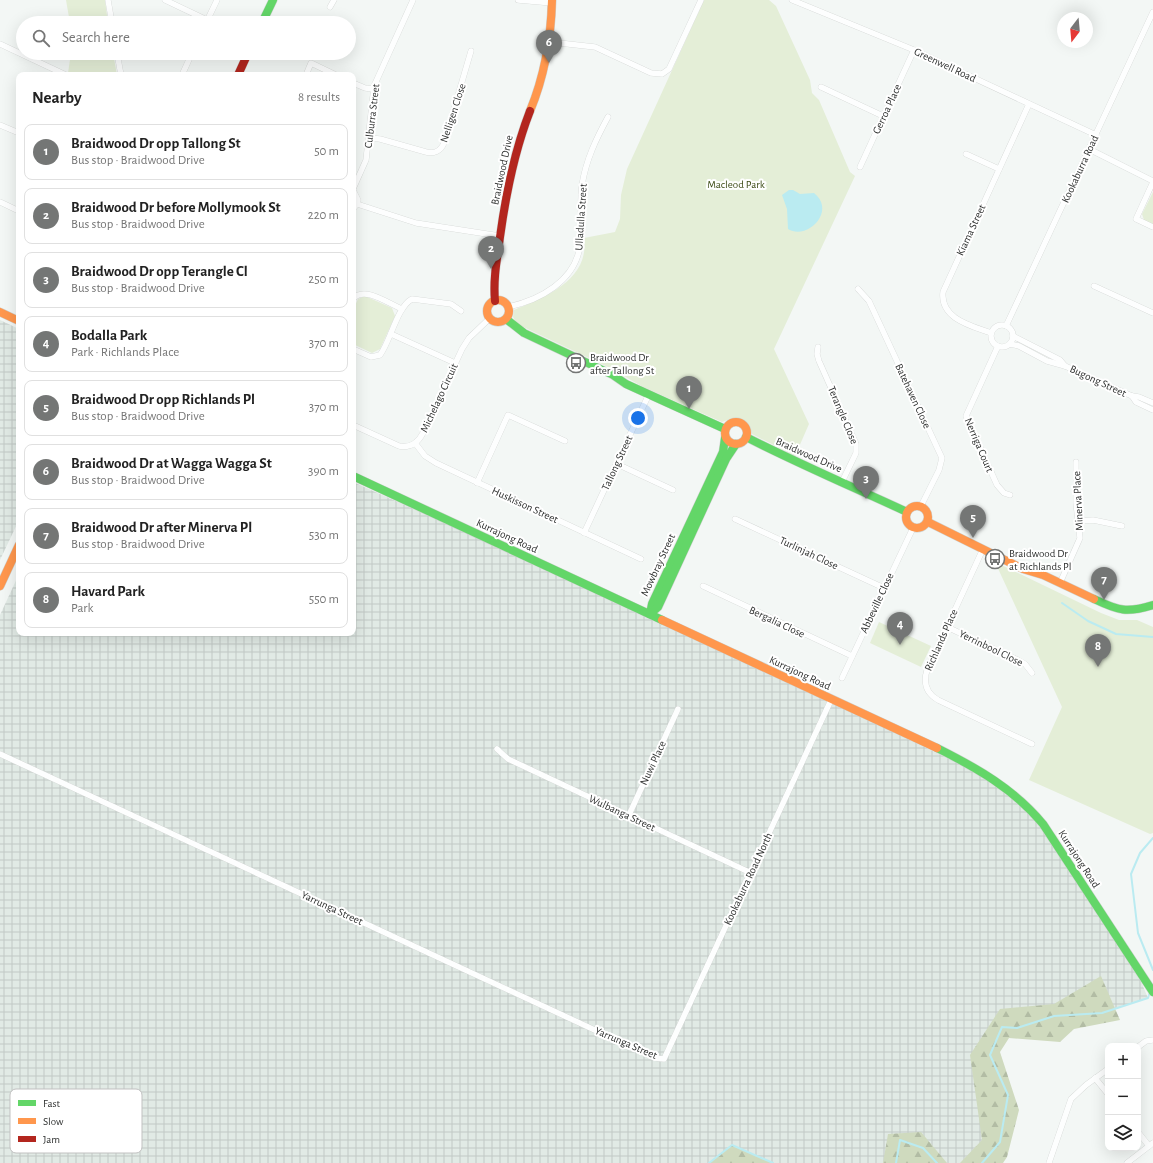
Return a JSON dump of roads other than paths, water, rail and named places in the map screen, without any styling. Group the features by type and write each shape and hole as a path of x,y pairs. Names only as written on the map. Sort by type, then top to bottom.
{"street":[{"path":"108,0 111,16"},
{"path":"165,0 196,16"},
{"path":"210,16 217,0"},
{"path":"265,16 273,0"},
{"path":"330,8 334,0"},
{"name":"Culburra Street","path":"356,184 365,164 370,138 373,89 413,0"},
{"path":"518,0 552,1"},
{"path":"550,42 595,47 651,73 662,74 669,69 701,0"},
{"name":"Greenwell Road","path":"792,0 914,50 1096,135"},
{"name":"Braidwood Drive","path":"495,301 493,282 513,162 522,129 538,90 550,42 552,1"},
{"name":"Kookaburra Road","path":"1006,326 1153,12"},
{"path":"0,44 16,52"},
{"name":"Gerroa Place","path":"860,167 914,50"},
{"name":"Nelligen Close","path":"370,138 380,139 426,152 433,153 439,150 444,143 472,51"},
{"path":"34,60 60,72"},
{"path":"118,60 120,72"},
{"path":"183,72 189,60"},
{"path":"239,72 245,60"},
{"path":"307,72 311,63 330,72"},
{"path":"356,84 364,88 373,89"},
{"path":"821,87 883,116"},
{"name":"Kiama Street","path":"991,333 951,315 945,307 942,296 947,281 1030,104"},
{"name":"Ulladulla Street","path":"508,307 541,295 557,285 567,275 574,264 580,246 580,205 584,177 592,147 608,117"},
{"path":"0,124 16,132"},
{"path":"1089,149 1153,182 1136,219 1153,228"},
{"path":"966,154 999,169"},
{"path":"356,194 358,204 416,223 500,236"},
{"path":"0,202 16,210"},
{"path":"1094,286 1153,314"},
{"name":"Batehaven Close","path":"858,289 869,301 942,458 939,470 921,506"},
{"path":"356,297 361,293 366,293 402,309"},
{"path":"356,350 368,356 378,356 382,352 402,309 407,302 416,298 451,304 461,311"},
{"path":"495,301 504,302 508,307 509,313 506,319 496,322 490,318 487,310 490,304 495,301"},
{"path":"0,312 16,319"},
{"name":"Michelago Circuit","path":"356,426 399,446 405,447 415,443 423,433 455,363 469,338 490,318"},
{"path":"506,319 524,333 613,375 626,384 725,429"},
{"path":"999,325 1010,328 1013,336 1010,344 1006,346 998,346 992,341 991,333 999,325"},
{"path":"391,334 455,363"},
{"name":"Bugong Street","path":"1013,336 1060,360 1065,366"},
{"name":"Bugong Street","path":"1010,344 1019,346 1047,361 1065,366 1153,404"},
{"name":"Nerriga Court","path":"998,346 966,416 997,485 1004,493 1010,495"},
{"name":"Terangle Close","path":"818,347 817,354 819,362 856,444 856,453 842,482"},
{"name":"Tallong Street","path":"584,533 649,394"},
{"name":"Bugong Street","path":"1132,396 1136,402 1153,410"},
{"path":"477,483 508,415 565,441"},
{"path":"738,422 746,429 746,437 742,442 736,444 730,443 725,438 725,429 730,423 738,422"},
{"name":"Braidwood Drive","path":"746,437 795,462 814,468 907,512"},
{"name":"Mowbray Street","path":"650,614 652,604 723,452 725,438"},
{"name":"Huskisson Street","path":"415,443 427,459 641,559"},
{"name":"Mowbray Street","path":"650,614 658,607 726,459 736,444"},
{"name":"Minerva Place","path":"1060,584 1080,538 1076,496 1076,462"},
{"path":"617,464 673,490"},
{"name":"Kurrajong Road","path":"356,477 962,761 993,778 1016,796 1043,824 1153,992"},
{"path":"915,506 921,506 927,511 928,522 923,527 913,528 907,523 907,512 915,506"},
{"name":"Turlinjah Close","path":"735,519 884,588"},
{"path":"1079,521 1093,520 1122,526"},
{"path":"928,522 1022,568 1043,575 1118,610 1139,610 1153,605"},
{"name":"Abbeville Close","path":"842,678 913,528"},
{"name":"Richlands Place","path":"983,549 925,676 926,685 931,695 938,700 1032,744"},
{"path":"0,586 16,551"},
{"name":"Bergalia Close","path":"703,586 852,656"},
{"name":"Yerrinbool Close","path":"947,627 1018,660 1025,664 1032,673"},
{"name":"Kookaburra Road North","path":"664,1058 831,700"},
{"name":"Nuwi Place","path":"628,816 678,709"},
{"name":"Wulbanga Street","path":"497,749 508,759 751,873"},
{"name":"Yarrunga Street","path":"0,754 648,1054 664,1058"},
{"path":"1141,1045 1146,1041 1153,1040"},
{"path":"1049,1163 1071,1099 1078,1091 1105,1070"},
{"path":"1095,1078 1105,1090"},
{"path":"1128,1163 1151,1145 1141,1135"}],"water":[{"path":"789,190 793,190 800,194 814,193 820,200 822,208 821,215 811,228 796,232 788,229 787,209 782,195"}],"waterway":[{"path":"1062,603 1088,621 1116,634 1153,637"},
{"path":"1153,838 1140,853 1131,874 1138,933 1153,970"},
{"path":"982,1163 1000,1142 1008,1095 990,1055 1002,1027 1017,1028 1054,1016 1102,1013 1148,998 1150,992"},
{"path":"896,1163 900,1140 923,1148 937,1163"},
{"path":"709,1163 732,1145 773,1163"}],"place":[{"name":"Braidwood Dr at Wagga Wagga St","path":"549,63"},
{"name":"Braidwood Dr before Mollymook St","path":"491,269"},
{"name":"Braidwood Dr after Tallong St","path":"576,363"},
{"name":"Braidwood Dr opp Tallong St","path":"689,409"},
{"name":"Braidwood Dr opp Terangle Cl","path":"866,499"},
{"name":"Braidwood Dr opp Richlands Pl","path":"973,538"},
{"name":"Braidwood Dr at Richlands Pl","path":"995,559"},
{"name":"Braidwood Dr after Minerva Pl","path":"1104,600"},
{"name":"Bodalla Park","path":"900,645"},
{"name":"Havard Park","path":"1098,667"}],"park label":[{"name":"Macleod Park","path":"736,184"}]}
